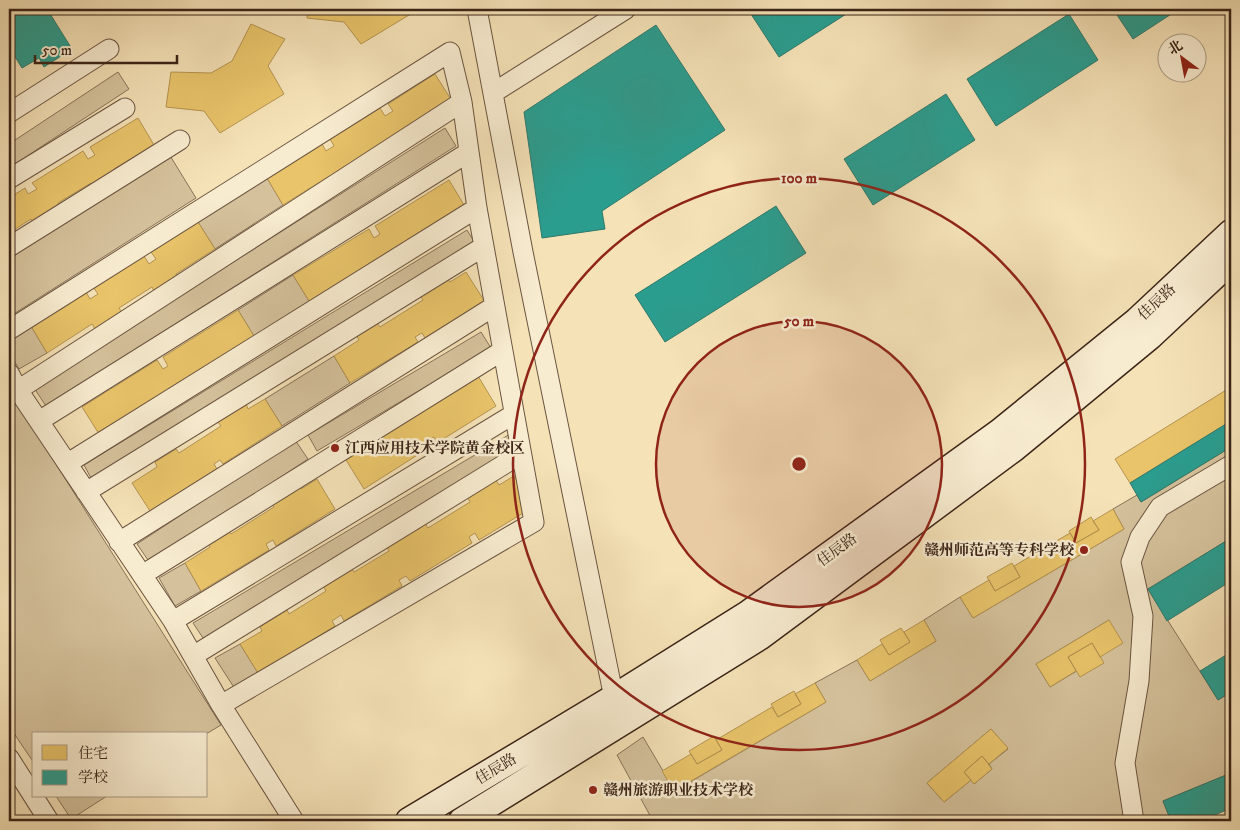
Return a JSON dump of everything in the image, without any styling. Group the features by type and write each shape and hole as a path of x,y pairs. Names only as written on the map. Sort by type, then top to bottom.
{"main road":[{"name":"佳辰路","path":"409,821 614,698 748,614 1000,432 1137,321 1231,233"},
{"name":"佳辰路","path":"462,821 759,637 1014,448 1150,336 1231,260"}],"street":[{"path":"477,9 614,698"},
{"path":"493,93 626,9"},
{"path":"9,113 109,49"},
{"path":"9,330 450,52 462,102 476,208 534,522 221,705"},
{"path":"18,390 462,102"},
{"path":"9,179 125,108"},
{"path":"9,247 180,140"},
{"path":"39,421 469,152"},
{"path":"68,463 476,208"},
{"path":"86,492 483,247"},
{"path":"119,542 493,307"},
{"path":"142,575 502,351"},
{"path":"9,373 18,390 172,621 221,705 294,821"},
{"path":"172,621 514,414"},
{"path":"193,656 521,454"},
{"path":"1134,821 1125,763 1138,681 1143,616 1131,562 1140,537 1160,507 1231,465"},
{"path":"9,758 32,793"},
{"path":"35,798 50,821"}],"shaded area":[{"path":"118,72 129,89 9,168 9,144"},
{"path":"445,128 456,146 46,406 34,388"},
{"path":"169,154 196,198 9,317 9,256"},
{"path":"267,178 283,205 215,249 198,222"},
{"path":"467,230 475,243 91,478 84,465"},
{"path":"293,275 309,301 254,336 238,310"},
{"path":"31,326 47,353 19,369 9,352 9,339"},
{"path":"481,332 491,348 317,451 308,435"},
{"path":"334,356 350,383 282,426 265,399"},
{"path":"9,390 221,725 208,733 32,732 32,760 9,726"},
{"path":"510,434 513,451 205,641 193,623"},
{"path":"295,440 308,459 150,563 137,544"},
{"name":"赣州师范高等专科学校","path":"1231,447 1231,538 1148,589 1218,700 1231,692 1231,773 1163,801 1171,821 876,821 873,817 865,821 653,821 617,755 643,737 675,791 826,702 815,683 857,660 870,681 936,641 924,620 960,597 973,618 1124,529 1113,509 1137,495 1141,502","holes":["1109,620 1100,657 1050,687 1036,664","991,729 1008,749 989,764 992,769 974,784 971,780 944,802 927,783"]},
{"path":"185,563 201,591 175,606 159,578"},
{"path":"240,644 258,673 235,689 215,658"},
{"path":"57,798 104,798 71,819"}],"building: 住宅":[{"path":"308,9 419,9 361,44 344,22 307,18"},
{"path":"251,24 285,39 268,66 284,94 220,133 204,111 166,107 171,72 211,73 232,61"},
{"path":"435,74 452,101 355,160 358,164 331,181 328,177 283,205 267,178 322,144 326,151 334,146 330,139 380,108 385,116 393,111 388,104"},
{"path":"138,118 154,145 114,169 118,174 94,188 91,183 58,203 61,208 34,224 31,219 9,233 9,198 25,188 28,194 37,189 32,183 83,151 88,159 95,155 90,147"},
{"path":"449,180 464,205 309,301 293,275 369,229 374,238 380,234 375,226"},
{"path":"198,222 215,249 176,274 178,279 155,293 152,287 119,308 122,312 95,329 92,324 47,353 31,326 86,292 90,299 98,294 93,287 144,256 149,264 156,259 151,252"},
{"path":"466,272 485,302 425,338 422,333 415,337 418,342 350,383 334,356 359,340 356,335 377,323 380,327 423,300 420,295 447,278 450,282"},
{"path":"238,310 254,336 99,434 82,407 157,360 163,369 168,366 163,357"},
{"path":"478,376 496,406 437,443 434,437 427,441 430,447 364,489 346,460 371,444 368,439"},
{"path":"1231,387 1231,421 1130,483 1115,459"},
{"path":"265,399 282,426 223,464 220,460 214,464 217,469 150,511 132,483 157,467 155,462 176,449 179,453 221,426 218,422 246,404 248,409"},
{"path":"514,476 533,507 479,540 475,533 469,537 472,543 410,581 406,576 399,580 402,586 344,621 341,615 332,621 335,626 258,673 240,644 262,631 260,627 287,610 289,614 326,591 323,586 351,568 354,572 389,551 386,546 425,523 428,528 470,502 467,496 495,479 499,485"},
{"path":"317,479 335,509 276,546 273,540 266,544 269,550 201,591 185,563 210,547 207,543 228,530 231,534 274,507 271,503 298,485 301,489"},
{"path":"1113,509 1124,529 973,618 960,597 989,580 995,591 1020,577 1014,566 1070,533 1076,543 1099,530 1093,521"},
{"path":"1091,517 1099,530 1076,543 1069,531"},
{"path":"1012,563 1020,577 995,591 987,577"},
{"path":"924,620 936,641 870,681 857,660 882,644 889,655 910,642 904,632"},
{"path":"1109,620 1123,643 1100,657 1092,643 1068,657 1076,671 1050,687 1036,664"},
{"path":"901,628 910,642 889,655 880,640"},
{"path":"1092,643 1104,663 1080,677 1068,657"},
{"path":"815,683 826,702 674,791 662,771 691,754 697,764 722,750 716,740 772,707 778,717 801,704 795,694"},
{"path":"794,691 801,704 778,717 771,704"},
{"path":"991,729 1008,748 989,764 982,756 964,772 971,780 944,802 927,783"},
{"path":"714,736 722,750 697,764 689,751"},
{"path":"982,756 992,769 974,784 964,772"}],"building: 学校":[{"path":"9,9 47,9 72,49 44,67 39,58 22,68 9,47"},
{"path":"752,9 854,9 779,57 749,11"},
{"path":"1113,9 1179,9 1133,39"},
{"path":"1069,14 1098,60 996,126 967,79"},
{"path":"656,25 725,130 602,211 605,229 542,238 524,112"},
{"path":"946,94 975,140 873,205 844,159"},
{"path":"776,206 806,253 665,342 635,295"},
{"path":"1231,421 1231,447 1141,502 1130,483"},
{"path":"1231,538 1231,581 1167,621 1148,589"},
{"path":"1231,652 1231,692 1218,700 1200,671"},
{"path":"1231,773 1231,808 1201,821 1171,821 1163,801"}],"place":[{"name":"江西应用技术学院黄金校区","path":"335,448"},
{"name":"赣州师范高等专科学校","path":"1084,550"},
{"name":"赣州旅游职业技术学校","path":"593,790"}]}
